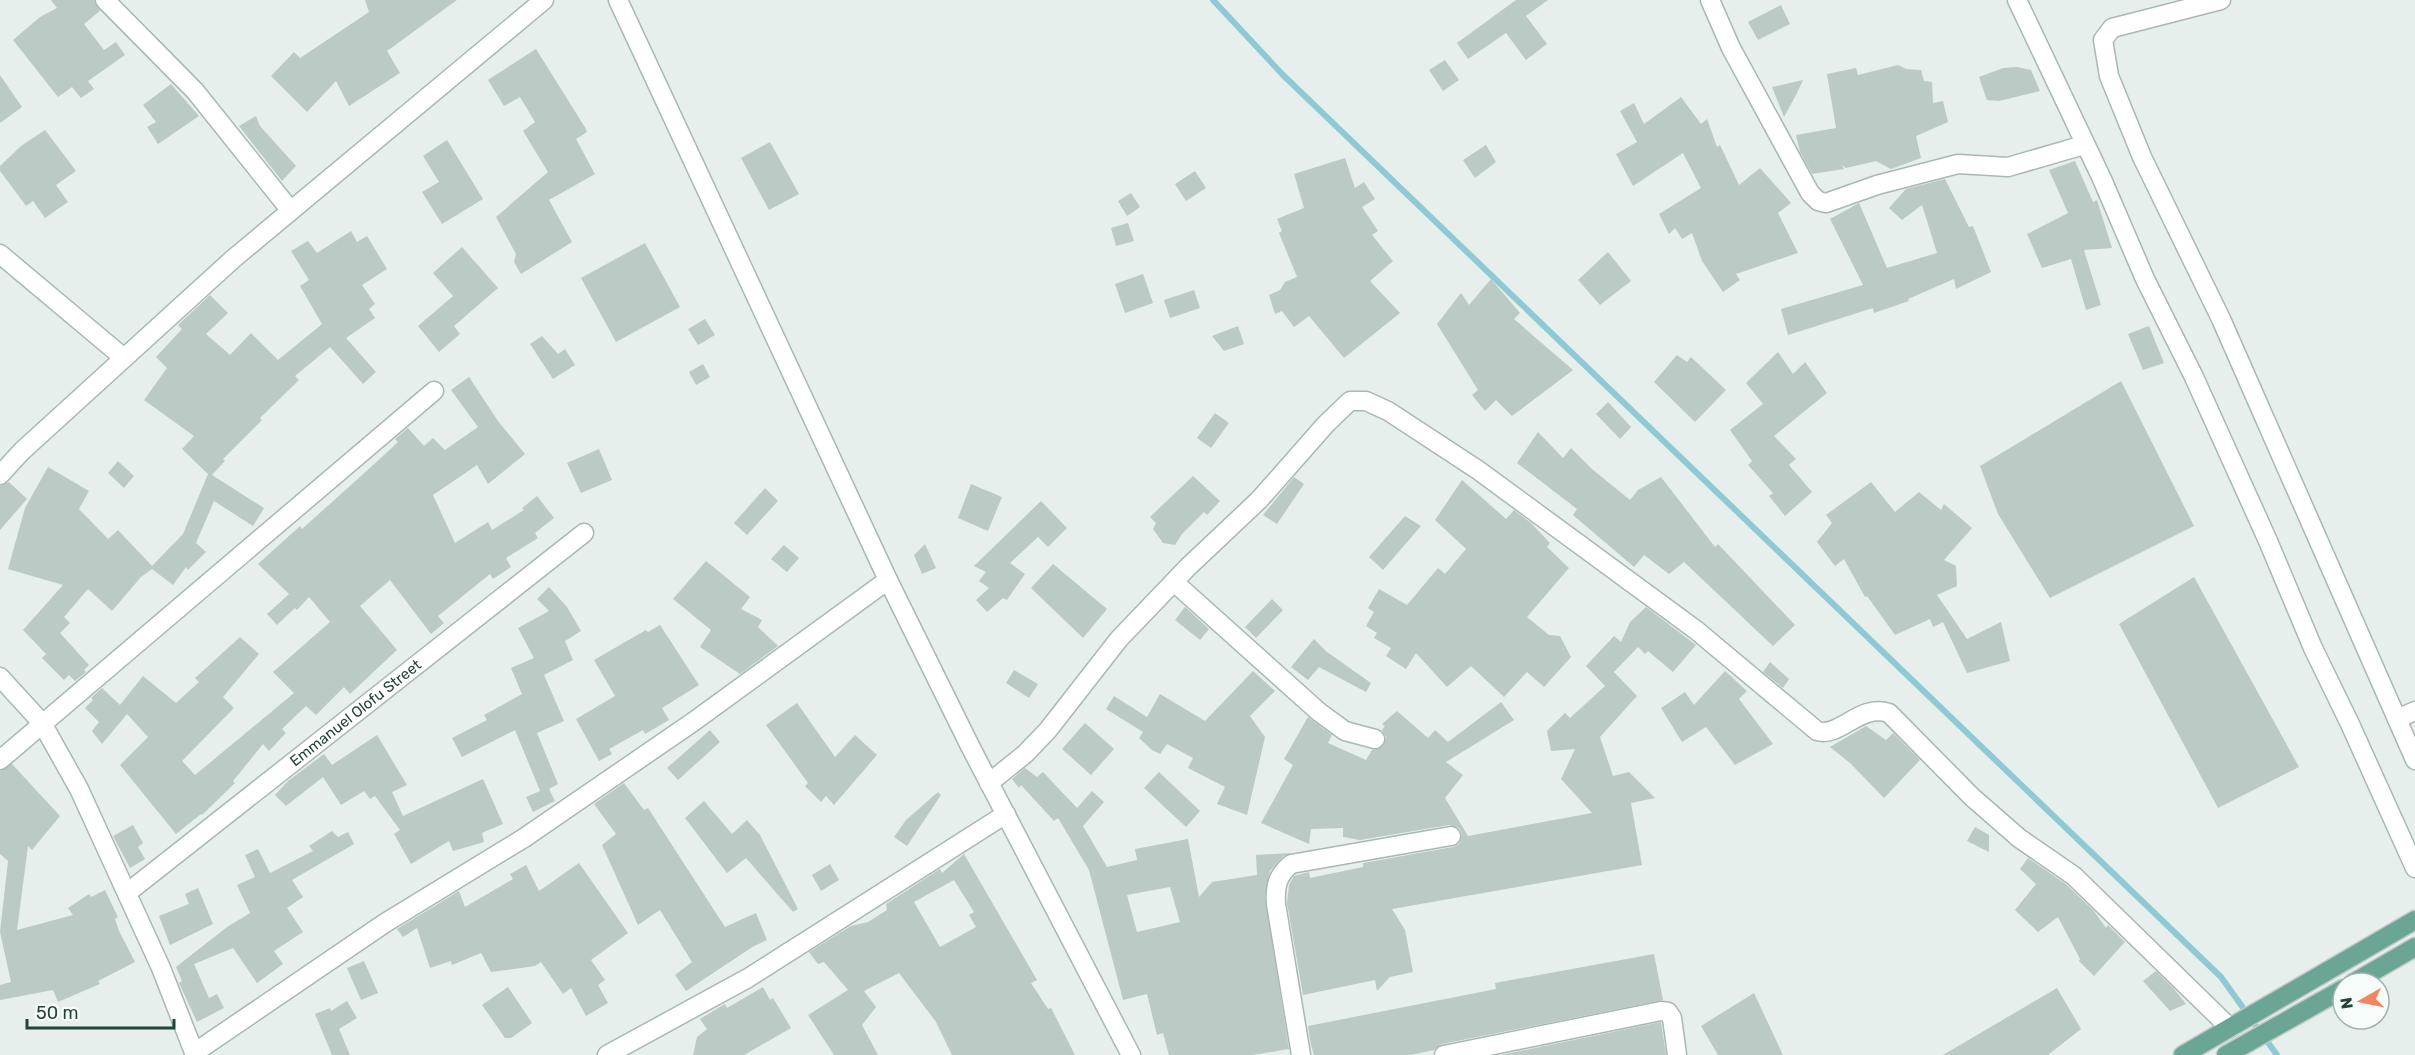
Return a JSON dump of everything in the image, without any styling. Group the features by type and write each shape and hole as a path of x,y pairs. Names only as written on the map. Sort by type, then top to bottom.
{"main road":[{"path":"2183,1055 2415,920"},
{"path":"2374,971 2415,947"},
{"path":"2226,1055 2331,996"}],"street":[{"path":"105,0 195,91 291,211"},
{"path":"0,475 22,451 233,259 544,0"},
{"path":"618,0 888,579 989,783 1131,1055"},
{"path":"1710,0 1737,59 1810,193 1818,201 1826,203 1840,200 1877,184 1958,165 2008,167 2084,145"},
{"path":"2017,0 2194,377 2268,541 2313,648 2415,868"},
{"path":"2221,0 2112,28 2103,40 2105,66 2142,157 2221,319 2415,760"},
{"path":"0,254 124,358"},
{"path":"0,760 434,391"},
{"path":"989,783 1025,754 1048,730 1119,639 1259,500 1346,405 1354,400 1366,401 1388,411 1488,477 1696,630 1817,731 1834,730 1861,714 1876,711 1889,713 1972,796 2019,838 2074,876 2230,1028"},
{"name":"Emmanuel Olofu Street","path":"127,893 584,533"},
{"path":"0,677 42,723 80,789 165,979 194,1054 386,923 524,838 693,723 888,579"},
{"path":"1174,582 1319,712 1345,731 1375,739"},
{"path":"2397,719 2415,711"},
{"path":"607,1055 748,978 1006,814"},
{"path":"1301,1055 1276,904 1275,886 1281,873 1292,864 1451,836"},
{"path":"1444,1055 1661,1011 1668,1012 1672,1018 1677,1055"}],"building":[{"path":"51,0 94,0 100,11 84,24 104,50 116,42 125,55 88,81 94,89 81,98 72,87 58,97 13,40 40,17 57,8"},
{"path":"365,0 457,0 387,51 400,73 349,106 336,81 307,112 271,76 294,52 300,58 369,12"},
{"path":"1516,0 1548,0 1526,16 1547,44 1526,60 1506,33 1468,59 1457,43"},
{"path":"1781,5 1790,24 1758,40 1748,22"},
{"path":"536,49 586,129 587,132 576,139 595,174 549,200 572,242 521,274 514,262 516,254 496,217 548,172 523,131 535,122 520,97 504,106 488,80"},
{"path":"1445,60 1459,80 1443,91 1429,70"},
{"path":"1898,65 1906,69 1921,70 1924,81 1932,82 1933,103 1943,101 1948,122 1916,136 1921,158 1891,169 1876,161 1846,168 1842,165 1844,169 1812,174 1800,152 1796,135 1836,128 1827,74 1856,68 1858,75"},
{"path":"2017,67 2031,70 2040,91 1999,101 1987,100 1979,77 2003,68"},
{"path":"0,75 22,107 0,123"},
{"path":"1803,80 1796,95 1784,117 1772,87"},
{"path":"171,84 199,116 158,144 147,127 156,122 143,105"},
{"path":"1681,97 1701,124 1707,119 1717,147 1720,145 1739,185 1760,168 1791,203 1778,213 1798,253 1736,274 1740,280 1723,292 1702,261 1692,233 1682,239 1675,228 1669,234 1659,214 1701,188 1683,153 1633,186 1616,154 1637,142 1620,111 1634,103 1644,124"},
{"path":"256,116 260,126 296,166 282,181 239,126"},
{"path":"45,130 76,171 56,185 68,202 45,218 33,201 26,206 0,171 0,166 21,146"},
{"path":"447,140 483,199 442,224 422,192 439,182 423,156"},
{"path":"770,142 799,194 769,210 741,158"},
{"path":"1486,145 1496,162 1475,178 1463,160"},
{"path":"1345,158 1355,188 1364,182 1375,199 1362,207 1378,231 1372,235 1393,261 1370,281 1400,313 1344,358 1309,316 1294,327 1282,311 1275,314 1269,295 1280,290 1285,282 1297,277 1279,233 1282,231 1277,219 1304,208 1294,174"},
{"path":"2075,161 2093,202 2097,200 2112,248 2084,250 2101,305 2086,310 2071,259 2042,268 2027,234 2068,213 2049,170"},
{"path":"1195,171 1206,188 1186,201 1175,184"},
{"path":"1945,179 1969,227 1973,226 1991,272 1956,289 1954,279 1908,299 1909,301 1874,313 1873,308 1788,335 1781,309 1863,285 1830,219 1859,203 1887,268 1937,253 1922,205 1902,220 1889,208 1906,189"},
{"path":"1131,193 1140,207 1127,216 1118,201"},
{"path":"1128,223 1134,241 1116,246 1111,228"},
{"path":"351,231 357,242 367,236 387,269 362,285 375,304 369,309 375,318 346,338 376,372 363,384 330,347 295,376 299,380 260,418 262,420 223,459 225,461 212,475 264,508 253,526 214,501 196,543 206,552 188,570 186,567 173,585 152,569 141,577 112,611 88,589 64,617 70,623 60,633 89,665 84,670 86,672 75,681 69,675 64,680 42,658 46,654 23,630 63,585 8,569 25,508 48,467 89,491 79,509 108,539 118,530 152,566 183,534 208,474 182,449 194,436 144,400 167,368 156,357 182,329 178,325 210,295 228,313 206,334 230,355 251,333 278,360 322,324 300,286 309,280 291,251 308,241 317,253"},
{"path":"645,243 680,307 616,342 581,278"},
{"path":"462,247 498,288 454,326 460,334 439,352 418,326 453,296 433,273"},
{"path":"1608,252 1631,281 1600,305 1578,280"},
{"path":"1143,274 1153,303 1125,313 1115,284"},
{"path":"1491,279 1520,313 1514,319 1573,370 1512,416 1496,400 1485,411 1472,395 1478,390 1437,324 1461,293 1469,305"},
{"path":"1194,290 1200,308 1170,318 1164,300"},
{"path":"705,319 715,335 698,345 688,329"},
{"path":"1238,326 1244,344 1224,351 1212,336"},
{"path":"2149,326 2164,363 2143,370 2128,334"},
{"path":"542,336 558,354 565,349 575,365 553,379 530,344"},
{"path":"1778,352 1793,374 1805,362 1827,393 1774,436 1796,459 1789,465 1812,492 1785,516 1769,496 1773,493 1748,465 1752,461 1730,430 1763,404 1746,383"},
{"path":"1677,355 1687,362 1691,357 1726,390 1695,422 1654,382"},
{"path":"703,364 710,377 696,385 689,372"},
{"path":"469,377 498,421 525,454 488,484 477,465 433,495 455,543 488,522 492,530 524,510 522,508 537,496 554,518 535,533 538,538 506,558 511,567 493,579 490,574 438,616 444,623 431,634 390,580 360,606 397,650 350,694 344,687 316,715 306,706 282,729 286,733 269,751 263,744 233,781 235,783 202,815 176,834 120,765 148,737 127,714 102,744 92,731 99,722 85,708 93,700 91,698 102,688 120,705 143,676 176,703 199,682 195,678 240,637 259,654 223,697 234,708 182,761 195,775 294,693 273,672 330,622 309,597 297,610 295,608 277,625 267,614 289,594 258,564 300,526 302,529 371,467 398,442 395,439 408,428 424,446 433,438 445,450 478,427 451,390"},
{"path":"2121,381 2194,526 2050,598 1998,514 1980,466"},
{"path":"1608,402 1631,427 1620,439 1596,414"},
{"path":"1215,413 1229,423 1211,448 1197,438"},
{"path":"1538,432 1563,458 1571,448 1592,469 1630,500 1638,490 1661,477 1715,547 1718,544 1795,625 1773,646 1684,562 1669,574 1644,555 1634,567 1573,515 1577,509 1517,463"},
{"path":"599,449 612,480 581,493 567,463"},
{"path":"118,461 134,476 124,488 108,473"},
{"path":"1193,476 1220,501 1207,515 1204,512 1182,534 1175,545 1163,543 1153,529 1156,523 1150,517"},
{"path":"1294,477 1304,484 1277,524 1263,515"},
{"path":"1462,480 1506,519 1514,510 1531,523 1550,543 1547,547 1569,568 1527,617 1549,635 1560,636 1571,657 1544,687 1527,672 1504,697 1471,666 1447,687 1416,653 1406,669 1386,656 1391,648 1374,638 1377,633 1366,626 1374,612 1368,608 1379,589 1407,605 1438,568 1445,574 1466,549 1435,520"},
{"path":"9,482 27,499 0,530 0,486"},
{"path":"1871,482 1895,512 1919,492 1941,510 1944,504 1972,528 1944,560 1956,566 1957,586 1937,595 1967,639 2001,622 2010,661 1967,673 1943,622 1933,627 1930,619 1895,635 1867,596 1865,597 1844,559 1835,566 1817,542 1832,523 1826,515"},
{"path":"971,484 1002,497 988,531 958,518"},
{"path":"765,488 778,501 747,535 734,523"},
{"path":"1041,501 1067,528 1048,547 1038,537 1010,563 1025,574 1007,600 1003,598 987,612 976,600 989,588 979,581 986,572 974,566"},
{"path":"1405,516 1421,526 1383,570 1369,557"},
{"path":"925,544 936,568 922,574 914,555"},
{"path":"784,545 799,558 787,572 771,559"},
{"path":"706,561 750,597 741,609 762,620 758,627 778,646 740,674 700,647 711,630 673,599"},
{"path":"1053,564 1107,609 1083,638 1031,588"},
{"path":"2194,577 2299,767 2218,808 2119,624"},
{"path":"549,587 567,607 581,631 565,641 573,660 544,675 564,721 537,733 558,784 549,789 555,801 533,812 526,797 540,791 515,730 462,757 452,738 487,720 484,715 522,694 511,668 534,658 518,628 549,611 537,599"},
{"path":"1272,599 1283,610 1256,638 1245,627"},
{"path":"1185,607 1209,629 1200,640 1175,620"},
{"path":"1646,607 1696,645 1673,672 1648,651 1645,654 1638,647 1614,672 1637,696 1600,737 1613,776 1629,772 1655,798 1631,803 1642,865 1392,909 1405,930 1413,972 1390,977 1377,991 1375,980 1303,995 1287,903 1289,885 1294,876 1309,872 1310,878 1363,867 1363,863 1453,847 1459,844 1462,835 1459,828 1449,825 1360,840 1343,837 1343,828 1311,829 1309,844 1261,823 1293,765 1284,759 1308,717 1332,735 1328,743 1366,760 1372,750 1383,746 1386,737 1382,730 1385,726 1382,724 1397,711 1428,738 1435,730 1448,742 1501,702 1514,720 1446,762 1463,775 1445,798 1468,836 1592,813 1561,779 1575,749 1551,751 1547,731 1565,713 1570,718 1605,686 1586,666 1614,636 1621,642 1630,622"},
{"path":"660,625 699,685 662,708 669,720 645,734 643,730 609,749 612,754 599,761 576,719 615,696 594,660 646,630 648,632"},
{"path":"1314,639 1327,652 1371,683 1366,692 1319,667 1308,680 1291,667"},
{"path":"1770,662 1789,679 1783,688 1763,672"},
{"path":"1014,670 1038,684 1029,698 1006,683"},
{"path":"1253,671 1275,691 1250,716 1265,737 1247,815 1217,804 1225,787 1188,768 1193,758 1167,744 1160,754 1152,750 1139,738 1143,732 1106,709 1114,696 1147,717 1160,694 1205,721"},
{"path":"1725,671 1747,691 1739,699 1773,744 1735,765 1706,727 1682,742 1661,708 1685,692 1694,705"},
{"path":"797,703 835,757 855,735 877,755 834,805 826,796 821,802 805,786 808,783 766,725"},
{"path":"1085,723 1114,749 1091,775 1062,749"},
{"path":"1866,726 1886,740 1893,733 1920,760 1884,798 1850,763 1830,747"},
{"path":"710,730 720,742 678,780 667,768"},
{"path":"377,735 407,785 392,792 403,816 483,779 503,824 482,833 484,842 453,851 449,841 411,864 394,834 400,830 375,796 370,799 364,791 341,805 323,777 286,806 275,795 288,781 324,754 332,765"},
{"path":"12,764 60,816 32,850 28,846 17,930 73,915 68,908 89,894 91,897 105,890 118,917 115,919 119,931 135,962 98,981 100,984 58,1002 53,990 0,1000 0,985 11,982 0,932 8,861 0,854 0,771"},
{"path":"1025,768 1037,777 1043,772 1077,808 1092,791 1104,802 1083,826 1107,867 1137,860 1135,849 1188,839 1199,897 1212,882 1257,875 1256,855 1291,853 1283,856 1270,871 1265,897 1289,1049 1253,1055 1169,1055 1163,1033 1157,1035 1147,994 1123,1000 1089,870 1058,818 1054,821 1021,785 1019,788 1012,779","holes":["1170,887 1180,922 1137,932 1127,895"]},
{"path":"1159,772 1200,811 1186,827 1144,788"},
{"path":"624,783 644,810 648,808 725,927 756,913 767,940 754,946 686,991 675,975 692,962 660,910 638,925 602,845 616,834 594,804"},
{"path":"938,792 941,795 907,846 894,837 906,820"},
{"path":"704,801 732,834 747,820 760,835 798,909 793,912 746,858 727,873 685,818"},
{"path":"133,825 143,843 138,847 145,859 130,868 113,836"},
{"path":"1975,827 1989,835 1989,852 1967,841"},
{"path":"332,831 338,837 348,832 354,844 292,880 303,897 287,908 303,932 274,951 283,964 257,983 233,948 194,964 209,998 217,994 224,1008 197,1022 179,983 182,981 176,967 227,927 250,913 237,885 255,877 245,855 258,849 270,873 313,851 309,846"},
{"path":"964,854 1037,980 1031,983 1048,1009 1051,1008 1075,1055 952,1055 936,1022 899,973 864,991 876,1007 862,1025 878,1055 834,1055 808,1015 848,990 824,962 818,964 809,952 851,926 868,922 887,910 886,904 940,869 942,873","holes":["954,880 974,912 969,915 976,927 940,947 914,902"]},
{"path":"2028,858 2067,885 2094,911 2106,928 2108,925 2125,942 2094,976 2079,961 2058,917 2038,932 2015,910 2036,884 2020,869"},
{"path":"579,863 628,933 591,960 605,980 598,985 608,1003 586,1016 571,988 563,994 541,962 535,966 491,972 481,953 452,965 451,961 430,968 417,928 403,937 397,929 459,891 465,907 513,879 510,874 526,865 539,891"},
{"path":"830,864 839,880 821,891 812,875"},
{"path":"198,888 213,924 170,945 159,916 189,904 185,894"},
{"path":"1654,954 1663,1000 1442,1044 1434,1050 1410,1055 1314,1055 1311,1045 1308,1026 1496,989 1495,983"},
{"path":"364,961 378,993 361,1000 347,968"},
{"path":"2156,971 2186,1004 2170,1011 2143,981"},
{"path":"508,987 532,1023 511,1038 505,1038 482,1005"},
{"path":"763,987 770,1000 773,998 791,1028 744,1055 693,1055 697,1037 707,1029 700,1019 725,1004 727,1008"},
{"path":"2057,988 2081,1029 2048,1055 1943,1055"},
{"path":"1754,993 1783,1055 1718,1055 1701,1026"},
{"path":"347,1001 357,1018 339,1029 350,1055 332,1055 315,1014 330,1008 331,1011"},
{"path":"1661,1022 1666,1055 1501,1055"}],"waterway":[{"path":"1213,0 1283,75 2221,977 2277,1055"}]}
